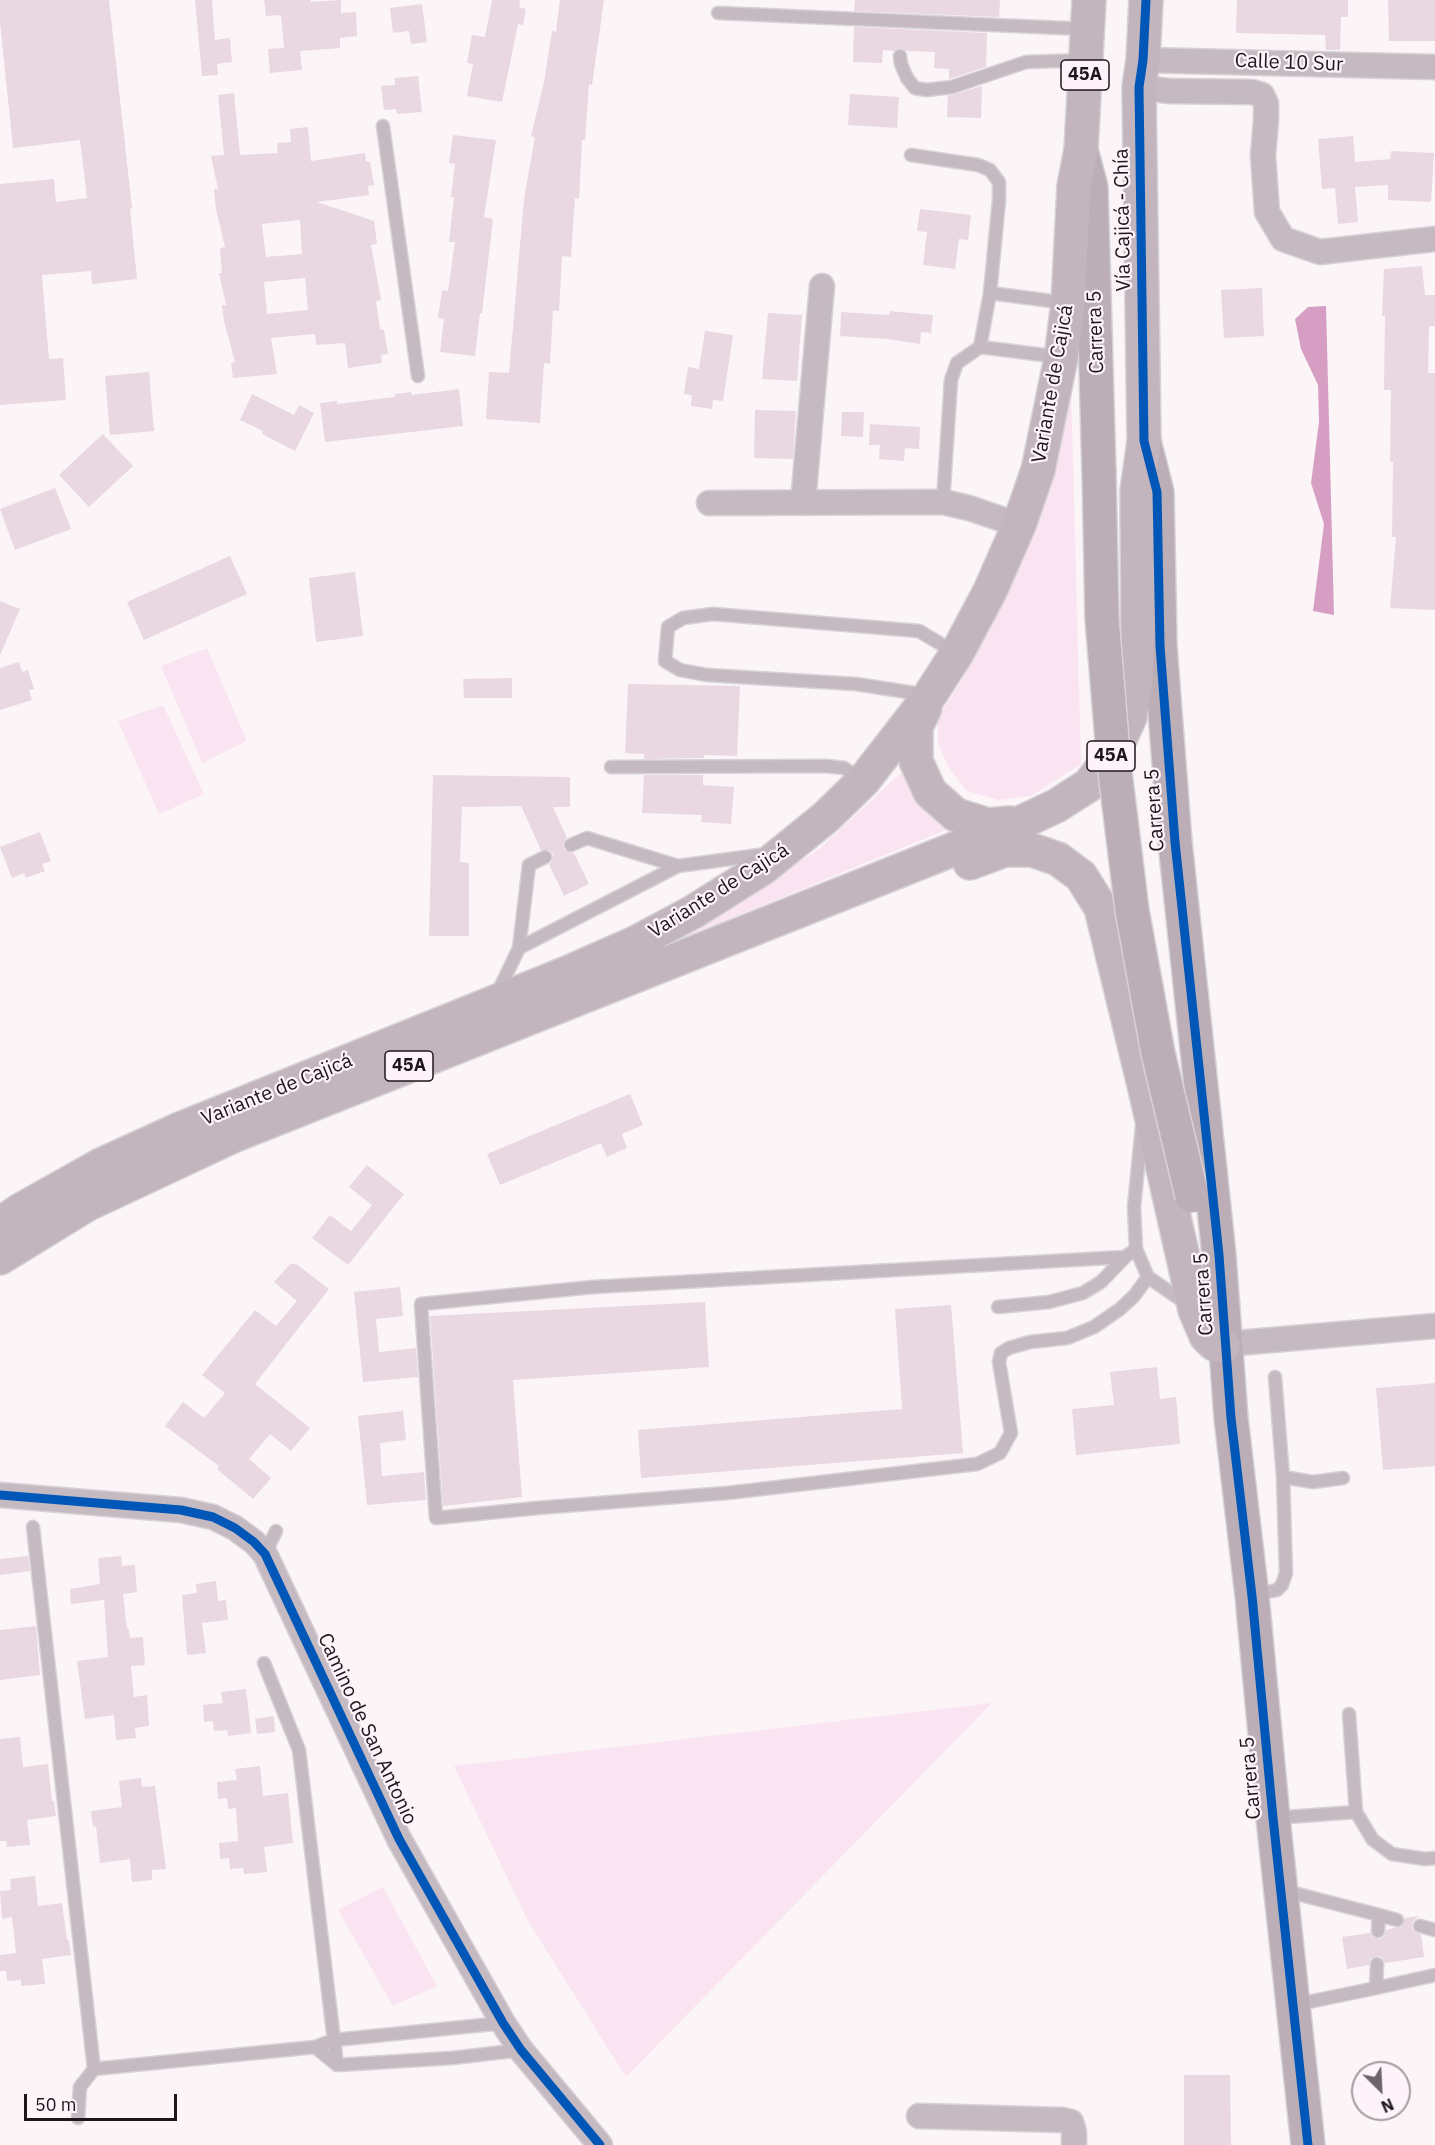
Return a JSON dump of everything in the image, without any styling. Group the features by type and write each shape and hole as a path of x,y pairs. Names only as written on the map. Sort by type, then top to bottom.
{"highway":[{"name":"Vía Cajicá - Chía","path":"1144,441 1141,74 1146,0"},
{"name":"45A","path":"1081,150 1087,30"},
{"name":"Variante de Cajicá","path":"0,1224 101,1165 180,1129 493,1003 635,943 693,912 786,852 826,818 864,780 930,695 957,653 990,591 1019,525 1038,470 1061,357 1068,303 1074,186 1081,150"},
{"name":"Variante de Cajicá","path":"0,1258 88,1204 222,1140 1022,822 1056,806 1089,784 1115,750 1130,717 1136,677 1138,633 1137,491 1144,441"},
{"path":"930,695 916,727 916,761 930,792 956,815 988,825 1022,822"},
{"path":"829,899 894,891 1005,850 1032,850 1058,859 1081,876 1101,908 1195,1310 1206,1336 1225,1352"}],"main road":[{"name":"Carrera 5","path":"1081,150 1092,187 1102,619 1114,764 1129,887 1158,1053 1192,1196 1225,1352"},
{"name":"Carrera 5","path":"1144,441 1157,492 1160,646 1175,842 1220,1255 1231,1418 1252,1596 1272,1818 1308,2145"}],"street":[{"name":"Calle 10 Sur","path":"1141,74 1435,67"},
{"path":"1141,74 1168,91 1252,92 1262,95 1266,103 1263,154 1268,212 1283,239 1320,252 1435,239"},
{"path":"803,503 822,286"},
{"path":"709,502 943,502 1019,525"},
{"path":"1225,1352 1435,1326"},
{"name":"Camino de San Antonio","path":"0,1495 181,1510 213,1517 235,1528 254,1542 265,1554 399,1839 503,2023 521,2049 600,2145"},
{"path":"919,2116 1063,2120 1071,2122 1074,2145"}],"lane":[{"path":"718,13 1087,30"},
{"path":"900,56 901,64 915,87 926,90 952,87 1026,62 1087,30"},
{"path":"383,126 418,376"},
{"path":"911,155 978,165 990,170 999,182 990,294 980,346 957,363 953,370 943,502"},
{"path":"990,294 1068,303"},
{"path":"980,346 1061,357"},
{"path":"930,695 856,684 707,675 680,670 665,661 668,627 683,618 713,614 919,631 957,653"},
{"path":"610,767 826,765 844,768 864,780"},
{"path":"571,845 587,838 678,866"},
{"path":"519,948 678,866 786,852"},
{"path":"493,1003 519,948 529,865 545,857"},
{"path":"1145,1089 1134,1207 1136,1249 1148,1277 1195,1310"},
{"path":"998,1307 1049,1302 1083,1293 1101,1282 1136,1249"},
{"path":"1125,1257 593,1287 421,1304 436,1518 727,1493 977,1464 1000,1453 1011,1433 999,1362 1001,1353 1009,1348 1030,1342 1067,1338 1094,1327 1120,1310 1148,1277"},
{"path":"1252,1596 1277,1590 1282,1585 1286,1573 1283,1476 1275,1377"},
{"path":"1283,1476 1313,1482 1343,1478"},
{"path":"33,1527 94,2069 80,2087 78,2118"},
{"path":"265,1554 276,1531"},
{"path":"264,1663 299,1750 337,2065"},
{"path":"1348,1714 1356,1812 1373,1840 1392,1854 1425,1859 1435,1858"},
{"path":"1272,1818 1356,1812"},
{"path":"1280,1890 1397,1920"},
{"path":"1378,1931 1379,1916"},
{"path":"1420,1926 1435,1930"},
{"path":"1376,1988 1377,1964"},
{"path":"1293,2005 1435,1975"},
{"path":"94,2069 315,2047 334,2040 503,2023"},
{"path":"315,2047 337,2065 452,2058 521,2049"}],"shaded area":[{"path":"1326,306 1334,615 1313,611 1324,524 1311,483 1319,422 1318,385 1301,349 1295,319 1308,307"},
{"path":"1071,388 1081,764 1031,796 999,800 967,791 948,766 938,743 938,717 964,677"},
{"path":"207,648 247,741 202,763 161,666"},
{"path":"163,705 204,794 159,814 118,721"},
{"path":"901,773 924,806 948,829 675,941 818,850"},
{"path":"992,1703 626,2077 528,1921 454,1766"},
{"path":"383,1887 437,1986 393,2006 338,1910"}],"building":[{"path":"0,0 109,0 132,208 130,209 137,279 92,284 91,271 42,275 49,359 63,358 66,400 0,405 0,184 54,179 56,202 87,198 80,140 13,148 0,22"},
{"path":"195,0 212,0 215,40 230,38 232,62 217,64 218,75 202,76"},
{"path":"264,0 311,0 311,2 341,0 341,13 356,12 357,36 340,38 340,48 300,51 302,70 270,73 268,49 284,48 281,15 266,16"},
{"path":"492,0 520,0 519,7 526,9 523,25 518,24 502,102 467,96 473,64 467,63 472,35 485,37"},
{"path":"560,0 604,0 592,85 589,84 585,140 582,140 579,199 575,198 571,257 562,256 559,311 553,310 550,364 544,363 540,423 486,419 489,372 509,373 524,199 535,137 531,136 544,82 552,31 556,32"},
{"path":"855,0 1000,0 999,17 854,11"},
{"path":"1237,0 1348,0 1348,17 1341,17 1340,50 1326,50 1325,35 1236,33"},
{"path":"1388,0 1435,0 1435,41 1389,41"},
{"path":"422,4 427,42 411,44 409,31 393,33 390,8"},
{"path":"854,27 987,33 986,67 949,79 949,69 934,68 935,52 907,51 900,48 894,51 883,50 882,63 853,62"},
{"path":"418,76 422,112 397,114 396,109 384,110 381,86 395,85 395,78"},
{"path":"982,86 981,118 947,117 948,96"},
{"path":"234,93 240,155 278,153 277,143 291,142 290,129 308,127 311,161 365,153 366,161 370,162 374,185 368,186 369,195 317,202 374,221 377,244 371,245 381,300 376,301 380,329 384,330 388,354 381,355 382,363 348,368 345,343 316,345 315,334 271,338 277,374 233,378 231,363 235,362 224,321 222,305 226,305 219,273 222,273 220,248 225,247 216,209 214,189 218,189 211,156 224,155 218,95","holes":["300,220 302,254 266,257 262,224","305,278 308,310 267,314 264,282"]},
{"path":"850,94 899,97 897,128 848,125"},
{"path":"453,135 496,140 484,217 493,219 475,356 440,352 444,319 438,318 442,290 448,291 455,242 449,242 454,197 451,197 455,164 449,163"},
{"path":"1353,136 1355,162 1390,159 1391,151 1434,153 1431,202 1388,200 1388,185 1355,187 1358,222 1338,224 1335,188 1322,189 1318,139"},
{"path":"920,209 971,215 968,240 959,239 955,269 923,265 927,232 917,231"},
{"path":"1422,266 1425,295 1435,295 1435,326 1429,326 1428,373 1435,373 1435,610 1390,608 1396,537 1392,537 1391,390 1384,390 1385,315 1382,316 1384,269"},
{"path":"1262,288 1264,336 1224,338 1221,290"},
{"path":"890,311 933,315 931,333 921,332 920,344 840,336 841,312 889,315"},
{"path":"768,313 802,315 797,381 762,379"},
{"path":"705,331 733,335 723,401 713,400 712,409 691,406 692,395 684,394 688,367 699,369"},
{"path":"149,372 154,431 110,435 105,376"},
{"path":"459,389 463,426 325,442 320,403 337,401 337,404 395,397 395,394 411,392 412,395"},
{"path":"252,394 294,415 299,405 314,413 295,451 240,420"},
{"path":"755,410 796,411 793,459 754,458"},
{"path":"842,412 864,412 863,437 841,436"},
{"path":"870,424 920,427 919,449 905,448 904,461 879,459 880,445 869,445"},
{"path":"103,434 133,466 89,507 59,475"},
{"path":"55,488 71,529 15,550 0,509"},
{"path":"230,556 247,594 144,640 127,602"},
{"path":"355,572 363,636 316,642 309,578"},
{"path":"0,601 20,609 0,655"},
{"path":"19,662 22,672 28,670 34,689 29,690 32,700 0,710 0,668"},
{"path":"512,678 512,698 464,698 463,679"},
{"path":"628,684 740,686 737,756 704,755 704,758 644,759 644,754 625,753"},
{"path":"433,775 570,777 570,807 553,807 567,838 563,844 564,849 574,853 589,884 564,896 549,864 553,854 549,850 541,850 521,806 462,807 460,862 469,863 469,936 429,936"},
{"path":"644,775 703,775 703,785 734,787 731,824 701,822 702,815 642,813"},
{"path":"40,832 51,861 42,864 45,871 26,878 24,873 12,878 0,847"},
{"path":"630,1094 643,1125 622,1134 627,1148 607,1157 601,1143 500,1185 487,1154"},
{"path":"367,1165 404,1194 348,1265 312,1238 330,1215 351,1231 372,1205 349,1187"},
{"path":"290,1264 296,1264 329,1289 255,1384 310,1428 291,1451 270,1434 249,1459 271,1478 253,1499 217,1469 219,1466 165,1426 183,1402 204,1418 225,1393 202,1375 255,1310 276,1326 297,1301 274,1282"},
{"path":"400,1287 403,1316 376,1319 379,1352 416,1348 418,1377 363,1382 354,1292"},
{"path":"705,1302 709,1367 513,1380 522,1497 443,1506 430,1316"},
{"path":"951,1305 963,1453 641,1478 638,1430 902,1409 895,1309"},
{"path":"1157,1367 1160,1399 1176,1397 1180,1444 1076,1455 1072,1409 1114,1405 1110,1372"},
{"path":"1435,1383 1435,1466 1383,1470 1376,1388"},
{"path":"403,1411 406,1440 380,1443 382,1476 424,1472 426,1500 367,1505 358,1416"},
{"path":"28,1556 30,1571 0,1575 0,1559"},
{"path":"121,1556 122,1566 135,1565 137,1592 123,1594 130,1638 143,1637 145,1665 131,1666 134,1697 147,1695 149,1726 135,1728 136,1738 116,1740 114,1715 85,1719 77,1661 108,1657 104,1600 71,1604 70,1589 100,1584 98,1558"},
{"path":"216,1581 218,1601 226,1600 228,1620 202,1623 206,1653 187,1655 182,1595 197,1593 196,1584"},
{"path":"36,1626 40,1675 0,1680 0,1630"},
{"path":"246,1689 251,1733 228,1736 227,1730 214,1731 213,1721 204,1722 203,1705 223,1703 221,1692"},
{"path":"274,1716 275,1732 257,1734 255,1719"},
{"path":"20,1737 23,1767 48,1764 56,1816 27,1820 30,1845 7,1847 6,1841 0,1841 0,1739"},
{"path":"260,1766 263,1796 288,1793 293,1843 264,1847 267,1872 244,1874 243,1868 230,1869 229,1858 220,1859 219,1843 238,1841 236,1808 228,1809 227,1798 218,1799 217,1782 237,1780 235,1769"},
{"path":"141,1778 142,1787 155,1786 166,1869 152,1870 152,1880 132,1882 130,1859 100,1863 96,1826 93,1827 91,1811 122,1807 119,1781"},
{"path":"35,1876 38,1906 62,1903 71,1955 42,1959 45,1984 21,1986 21,1980 7,1981 6,1971 0,1971 0,1955 16,1953 12,1917 2,1919 0,1891 11,1890 10,1879"},
{"path":"1418,1916 1412,1923 1412,1928 1421,1935 1424,1957 1385,1963 1382,1957 1377,1956 1370,1959 1369,1965 1347,1969 1342,1937 1370,1933 1374,1938 1381,1939 1386,1930 1402,1926 1405,1918"},
{"path":"1184,2075 1230,2075 1231,2145 1184,2145"}],"cycle path":[{"path":"1146,0 1143,60 1139,87 1144,441 1157,492 1160,646 1175,842 1219,1255 1231,1418 1252,1596 1308,2145"},
{"path":"0,1495 181,1510 213,1517 235,1528 254,1542 265,1554 399,1839 503,2023 521,2050 600,2145"}]}
